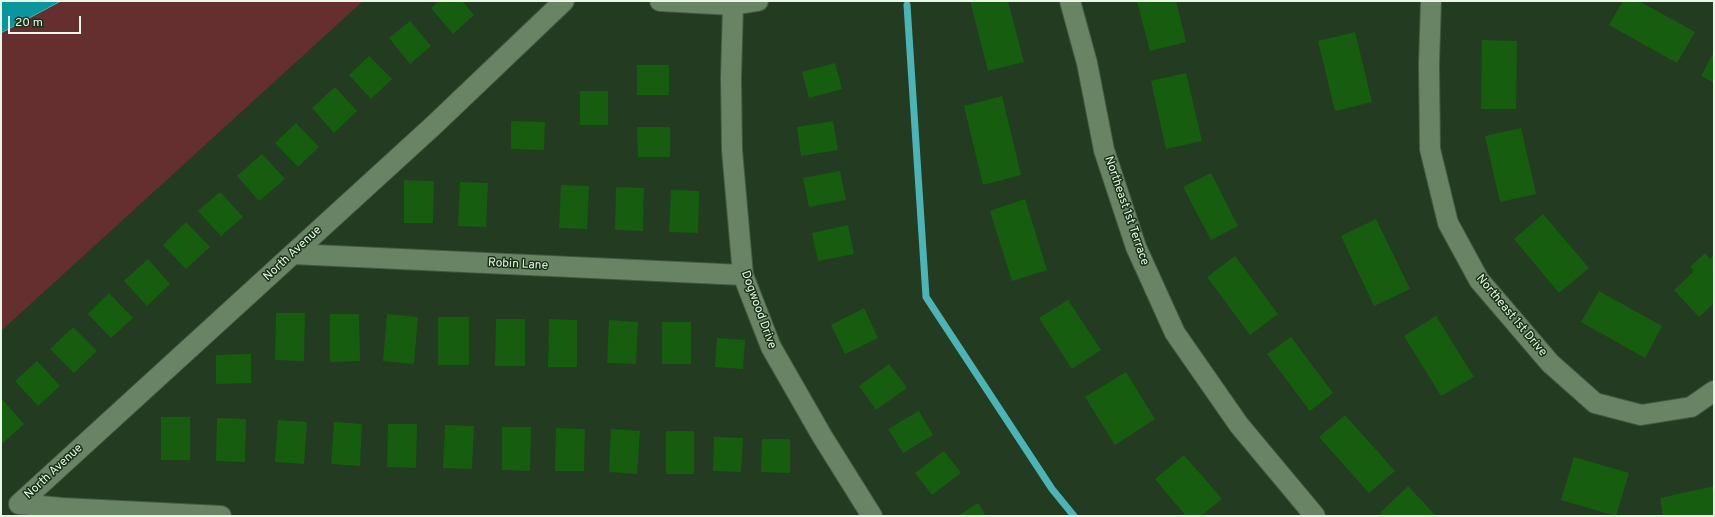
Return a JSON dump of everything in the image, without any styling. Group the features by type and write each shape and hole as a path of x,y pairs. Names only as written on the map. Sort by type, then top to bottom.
{"street":[{"name":"North Avenue","path":"221,516 62,508 19,504 293,254 564,1"},
{"path":"660,1 733,5 758,1"},
{"name":"Northeast 1st Terrace","path":"1070,1 1087,63 1104,150 1136,247 1175,333 1239,425 1315,516"},
{"name":"Northeast 1st Drive","path":"1431,1 1429,64 1430,149 1448,223 1479,280 1550,363 1595,403 1641,415 1691,407 1714,391"},
{"name":"Dogwood Drive","path":"733,5 731,78 732,150 743,275 771,347 822,436 872,516"},
{"name":"Robin Lane","path":"293,254 743,275"}],"shaded area":[{"path":"1,1 363,1 1,331"}],"water":[{"path":"1,1 61,1 1,33"}],"building":[{"path":"439,1 462,1 474,15 453,34 431,8"},
{"path":"970,1 1008,1 1024,62 988,71"},
{"path":"1137,1 1176,1 1186,42 1150,51"},
{"path":"1623,1 1639,1 1695,32 1677,63 1609,25"},
{"path":"410,21 431,46 410,64 389,38"},
{"path":"1355,32 1372,102 1335,111 1318,41"},
{"path":"1482,40 1517,41 1516,109 1481,109"},
{"path":"1714,52 1714,83 1701,76"},
{"path":"369,56 392,79 371,99 349,75"},
{"path":"835,63 842,89 809,98 802,72"},
{"path":"637,65 669,65 669,95 637,95"},
{"path":"1186,73 1202,141 1166,149 1151,81"},
{"path":"335,87 357,111 334,133 312,108"},
{"path":"580,91 608,91 608,125 580,125"},
{"path":"1002,96 1021,175 983,185 964,106"},
{"path":"511,121 545,122 544,150 511,149"},
{"path":"833,121 838,150 801,156 797,127"},
{"path":"296,123 319,147 298,167 275,143"},
{"path":"637,127 670,127 670,157 638,157"},
{"path":"1521,128 1536,194 1500,202 1485,136"},
{"path":"262,154 285,179 259,201 237,176"},
{"path":"840,171 846,200 809,207 803,178"},
{"path":"1211,173 1238,226 1211,240 1183,187"},
{"path":"404,180 434,181 433,223 404,223"},
{"path":"460,182 488,183 486,227 458,226"},
{"path":"561,185 589,186 587,229 559,228"},
{"path":"616,187 644,188 643,231 615,230"},
{"path":"671,190 699,191 698,233 669,232"},
{"path":"220,192 243,217 221,236 198,211"},
{"path":"1025,199 1047,270 1012,281 990,211"},
{"path":"1543,214 1589,268 1559,293 1514,239"},
{"path":"1376,219 1410,289 1374,306 1341,236"},
{"path":"186,222 210,247 186,269 163,245"},
{"path":"848,225 854,254 818,261 812,233"},
{"path":"1705,253 1710,259 1714,255 1714,303 1699,317 1674,290 1694,271 1690,267"},
{"path":"1235,256 1278,314 1250,335 1207,277"},
{"path":"148,259 170,284 147,306 124,281"},
{"path":"1599,291 1662,326 1645,358 1581,322"},
{"path":"109,293 133,318 111,338 88,314"},
{"path":"1068,300 1101,350 1072,369 1039,318"},
{"path":"864,308 878,338 845,354 831,325"},
{"path":"276,313 305,313 304,361 275,360"},
{"path":"330,314 359,314 360,361 330,362"},
{"path":"387,314 418,317 414,364 383,361"},
{"path":"1436,316 1474,377 1441,396 1404,336"},
{"path":"438,317 469,317 469,365 438,365"},
{"path":"496,319 525,319 525,366 495,366"},
{"path":"549,319 577,320 577,367 548,367"},
{"path":"609,320 638,322 636,364 607,363"},
{"path":"662,322 691,322 691,364 662,364"},
{"path":"73,327 97,351 74,373 50,349"},
{"path":"1291,337 1333,393 1310,411 1267,354"},
{"path":"717,338 745,340 743,369 715,367"},
{"path":"251,354 251,383 216,384 216,355"},
{"path":"37,361 60,386 38,406 15,381"},
{"path":"889,364 907,388 876,410 859,386"},
{"path":"1126,372 1155,419 1115,445 1085,397"},
{"path":"1,398 24,424 3,443 1,441"},
{"path":"919,411 933,435 903,453 888,429"},
{"path":"1345,415 1395,471 1369,493 1319,437"},
{"path":"161,417 190,417 190,460 161,460"},
{"path":"217,418 246,419 245,462 216,461"},
{"path":"278,420 307,422 304,464 275,462"},
{"path":"334,422 362,424 360,466 331,464"},
{"path":"388,424 417,424 416,468 387,467"},
{"path":"445,425 474,426 472,469 443,468"},
{"path":"502,427 531,427 530,471 502,470"},
{"path":"556,428 585,429 584,471 555,471"},
{"path":"611,429 640,431 637,474 609,472"},
{"path":"666,431 694,431 694,474 666,474"},
{"path":"714,437 743,438 741,472 713,471"},
{"path":"762,439 790,439 790,473 761,472"},
{"path":"944,451 961,473 932,495 915,473"},
{"path":"1184,455 1222,499 1201,516 1186,516 1155,479"},
{"path":"1574,457 1629,473 1616,516 1561,500"},
{"path":"1408,486 1436,516 1383,516 1380,513"},
{"path":"1714,486 1714,516 1663,516 1660,498"},
{"path":"978,503 986,516 958,516"}],"waterway":[{"path":"907,5 926,297 1052,489 1074,516"}]}
